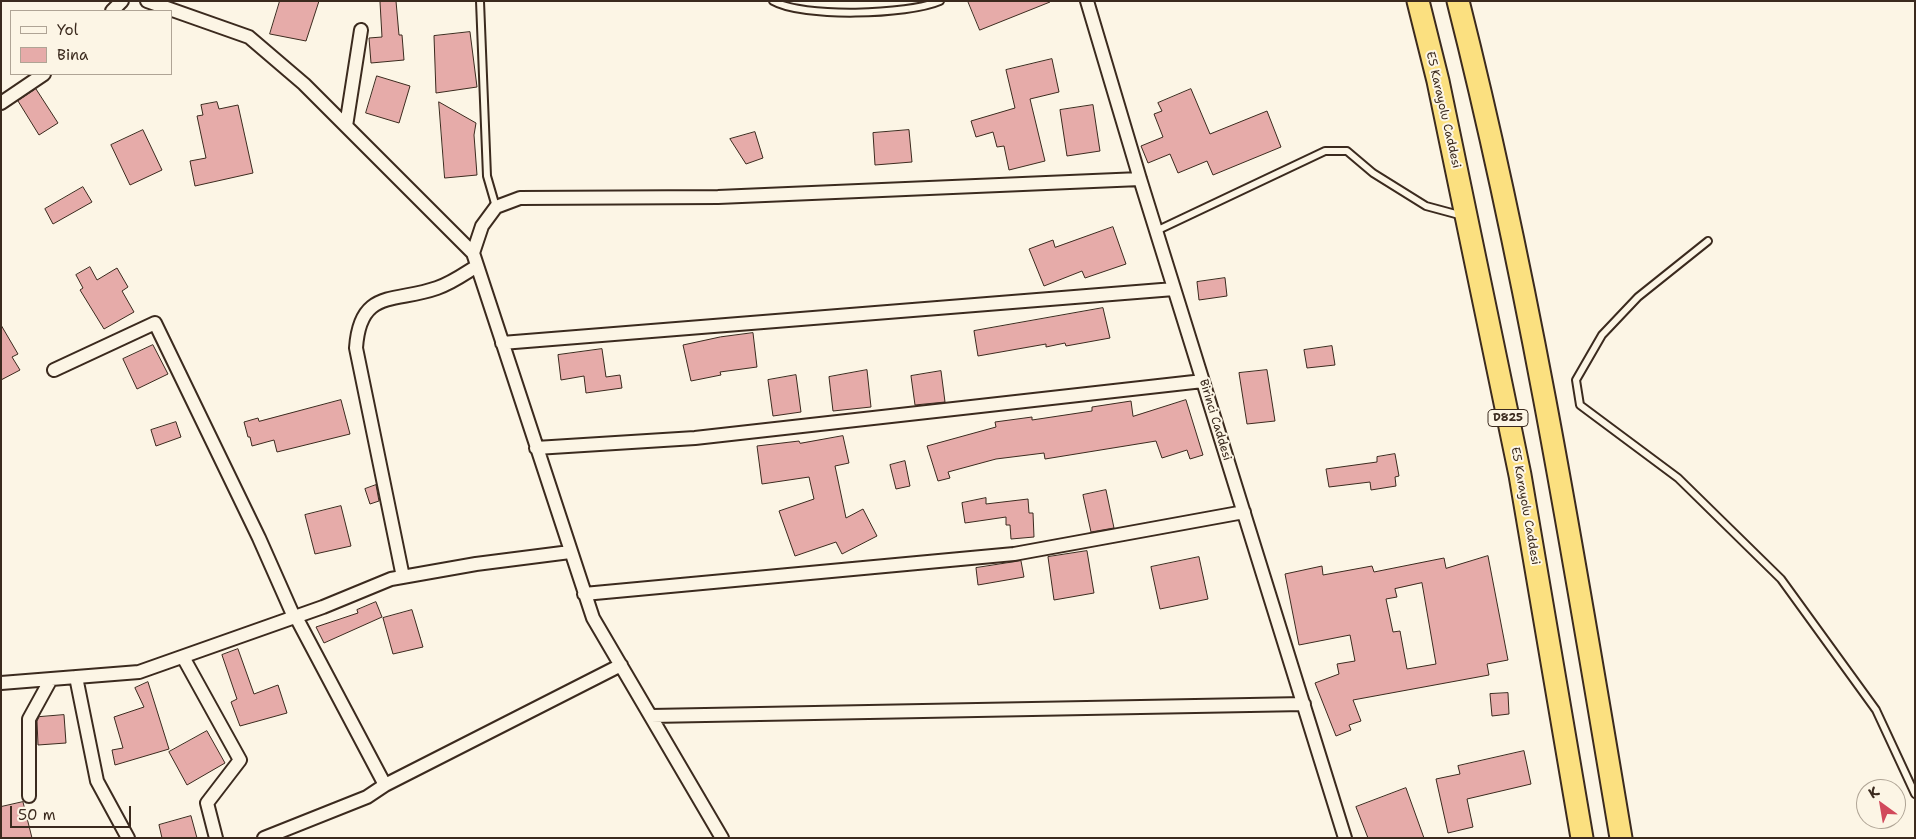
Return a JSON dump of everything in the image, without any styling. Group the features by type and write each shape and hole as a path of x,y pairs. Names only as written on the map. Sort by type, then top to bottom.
{"highway":[{"name":"E5 Karayolu Caddesi","path":"1418,1 1438,81 1520,475 1582,838"},
{"name":"D825","path":"1458,1 1482,95 1562,486 1621,838"}],"street":[{"path":"113,10 122,1"},
{"path":"147,1 249,37 304,84 473,253 593,618 722,838"},
{"name":"Birinci Caddesi","path":"1087,1 1156,231 1345,838"},
{"path":"346,126 361,30"},
{"path":"1,103 43,75"},
{"path":"473,253 482,226 496,207 520,198 718,197 1140,178"},
{"path":"403,577 358,357 357,328 371,307 382,301 435,289 453,282 478,266"},
{"path":"502,343 1174,289"},
{"path":"54,370 155,323 295,617 386,786"},
{"path":"536,448 695,438 1203,381"},
{"path":"584,594 1014,554 1244,512"},
{"path":"1,683 139,672 295,617 391,579 476,564 570,552"},
{"path":"183,657 240,760 207,803 216,838"},
{"path":"264,838 367,797 620,665"},
{"path":"76,677 97,781 128,838"},
{"path":"29,796 29,719 51,679"},
{"path":"651,716 1304,704"}],"lane":[{"path":"480,1 488,176 496,207"},
{"path":"773,1 784,8 859,13 926,7 940,1"},
{"path":"1156,231 1325,151 1347,151 1374,172 1426,206 1466,217"},
{"path":"1708,242 1638,297 1602,335 1576,380 1580,405 1678,478 1781,579 1876,710 1915,794"}],"building":[{"path":"280,1 319,1 306,41 270,34"},
{"path":"396,1 399,35 402,35 404,60 371,63 369,38 382,37 380,2"},
{"path":"968,1 1050,1 1050,2 980,30"},
{"path":"470,32 477,87 436,93 434,36"},
{"path":"1052,59 1059,92 1030,99 1045,161 1009,170 1004,146 997,147 993,132 976,137 971,121 1015,108 1006,70"},
{"path":"377,76 410,86 399,123 366,113"},
{"path":"36,89 58,123 39,135 18,101"},
{"path":"1191,89 1210,134 1267,111 1281,147 1213,175 1207,161 1178,173 1170,154 1148,163 1141,146 1163,137 1154,114 1162,111 1158,103"},
{"path":"217,102 219,109 238,105 253,173 195,186 190,161 206,158 197,116 203,115 201,105"},
{"path":"439,102 476,123 474,135 477,175 445,178"},
{"path":"1093,105 1100,151 1067,156 1060,110"},
{"path":"143,130 162,170 130,185 111,145"},
{"path":"909,130 912,162 875,165 873,133"},
{"path":"755,132 763,158 746,164 730,139"},
{"path":"83,187 92,202 53,224 45,209"},
{"path":"1113,227 1126,264 1085,278 1082,271 1044,286 1029,249 1053,240 1055,247"},
{"path":"90,267 97,280 117,268 128,287 122,291 134,312 104,329 80,290 83,288 76,275"},
{"path":"1225,278 1227,296 1199,300 1197,282"},
{"path":"1103,308 1110,338 1066,346 1065,343 1046,347 1046,344 978,356 974,331"},
{"path":"1,325 18,354 12,357 20,370 1,380"},
{"path":"753,333 757,367 720,372 721,375 691,381 683,345 720,337"},
{"path":"153,345 168,374 137,389 123,359"},
{"path":"1332,346 1335,365 1307,368 1304,350"},
{"path":"602,349 606,377 620,375 622,388 586,393 584,376 561,380 558,355"},
{"path":"867,370 871,407 833,411 829,377"},
{"path":"1267,370 1275,421 1247,424 1239,373"},
{"path":"941,371 945,402 915,405 911,376"},
{"path":"796,375 801,412 773,416 768,380"},
{"path":"341,400 350,434 277,452 274,440 252,446 244,422 258,418 259,421"},
{"path":"1186,400 1203,455 1190,459 1187,450 1162,458 1156,441 1045,459 1044,453 996,459 948,472 950,478 938,481 927,446 996,427 995,422 1032,417 1032,420 1092,411 1092,407 1131,401 1133,416"},
{"path":"176,422 181,437 156,446 151,430"},
{"path":"843,436 849,463 835,466 846,518 863,509 877,536 842,554 836,542 795,556 779,511 814,499 809,477 762,484 757,446 799,441 800,443"},
{"path":"1395,454 1399,476 1395,477 1396,486 1371,490 1370,482 1329,487 1326,469 1377,462 1377,457"},
{"path":"905,461 910,486 896,489 890,465"},
{"path":"376,485 379,501 370,504 365,489"},
{"path":"1106,490 1114,528 1091,532 1083,495"},
{"path":"986,498 986,504 1028,499 1029,513 1033,513 1034,537 1011,539 1010,525 1006,525 1006,517 965,523 962,503"},
{"path":"341,506 351,546 315,554 305,515"},
{"path":"1087,551 1094,593 1054,600 1048,557"},
{"path":"1488,556 1508,660 1487,664 1489,675 1353,700 1361,721 1349,725 1351,730 1336,736 1315,683 1339,674 1337,664 1355,661 1350,635 1299,645 1285,574 1322,566 1323,575 1372,566 1374,572 1444,558 1446,568","holes":["1422,583 1436,664 1407,669 1400,631 1393,632 1386,599 1397,597 1395,589"]},
{"path":"1199,557 1208,599 1160,609 1151,567"},
{"path":"1021,561 1024,577 978,585 976,568"},
{"path":"376,602 382,617 324,643 316,627 358,613 357,610"},
{"path":"412,610 423,647 393,654 383,618"},
{"path":"238,649 254,694 278,685 287,713 240,726 231,702 237,699 222,655"},
{"path":"148,682 169,749 115,765 112,750 123,748 114,717 144,707 135,688"},
{"path":"1508,693 1509,714 1492,716 1490,694"},
{"path":"64,715 66,743 38,745 37,721 39,717"},
{"path":"207,731 225,763 187,785 169,752"},
{"path":"1524,751 1531,784 1467,799 1473,827 1448,833 1436,779 1460,774 1458,766"},
{"path":"1406,788 1424,838 1368,838 1356,807"},
{"path":"23,802 32,838 1,838 1,807"},
{"path":"191,816 197,838 162,838 159,825"}]}
